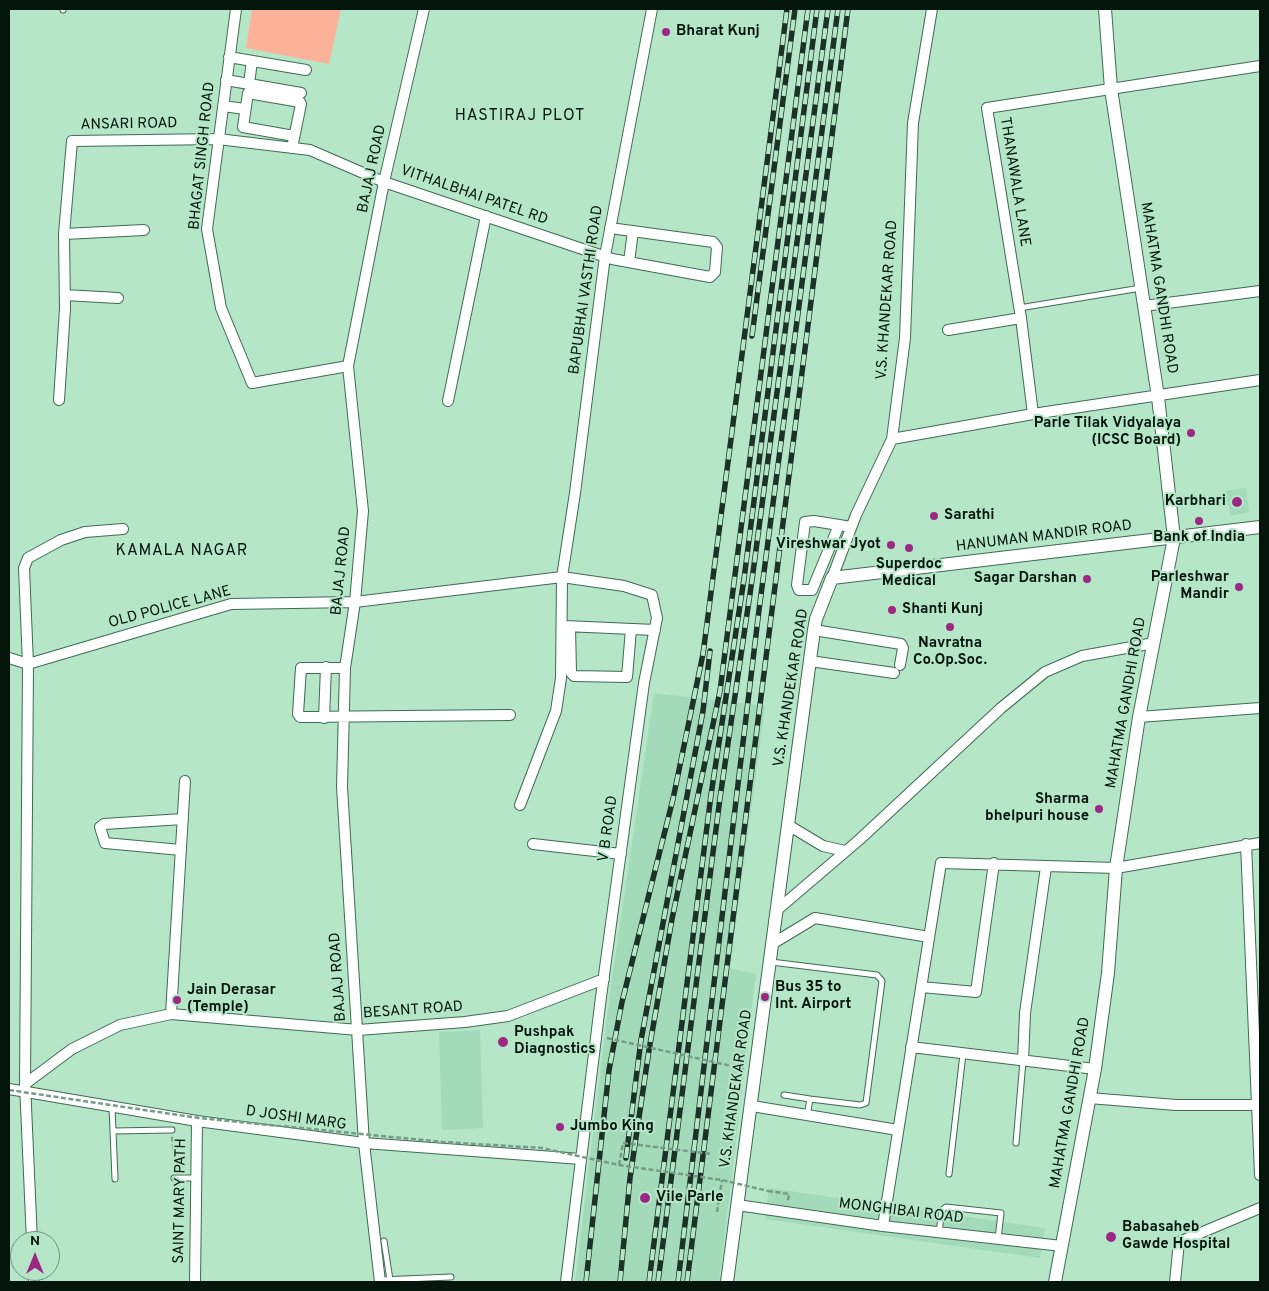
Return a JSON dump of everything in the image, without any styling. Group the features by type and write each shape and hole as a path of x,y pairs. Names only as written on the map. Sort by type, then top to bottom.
{"street":[{"name":"BHAGAT SINGH ROAD","path":"236,9 207,230 221,308 252,383 348,366"},
{"name":"BAJAJ ROAD","path":"384,1281 364,1143 342,787 342,718 345,668 355,602 363,511 348,366 384,182 424,9"},
{"name":"BAPUBHAI VASTHI ROAD","path":"562,577 575,493 605,256 652,9"},
{"name":"V.S. KHANDEKAR ROAD","path":"727,1282 752,1106 814,630 851,527 892,439 905,338 913,124 932,9"},
{"name":"MAHATMA GANDHI ROAD","path":"1055,1282 1095,1069 1108,973 1116,868 1140,717 1174,538 1158,397 1112,89 1105,9"},
{"path":"229,57 306,70"},
{"path":"249,84 252,61"},
{"name":"THANAWALA LANE","path":"1033,414 1020,313 987,108 1260,66"},
{"path":"226,80 301,93"},
{"path":"292,148 301,104 298,101 248,92 243,128 294,136"},
{"path":"223,106 245,109"},
{"path":"266,145 268,131"},
{"name":"VITHALBHAI PATEL RD","path":"218,139 310,150 384,182 605,256 710,277 715,272 717,247 713,242 633,231"},
{"name":"ANSARI ROAD","path":"64,234 72,142 218,139"},
{"path":"448,401 486,216"},
{"path":"610,228 633,231 629,262"},
{"path":"60,400 65,295 64,234 144,230"},
{"path":"1144,306 1260,290"},
{"path":"65,295 118,298"},
{"path":"948,330 1020,313"},
{"path":"892,439 1033,414 1158,397 1260,380"},
{"path":"827,591 797,588 803,525 808,521 851,527"},
{"path":"812,590 839,525"},
{"name":"HANUMAN MANDIR ROAD","path":"832,578 1260,527"},
{"path":"32,1231 25,1088 28,664 24,568 28,558 61,540 85,532 123,529"},
{"path":"562,577 570,673 574,676 627,677 631,629"},
{"name":"OLD POLICE LANE","path":"28,664 231,604 355,602 562,577 624,586 652,596 657,618 655,630"},
{"path":"566,626 655,630"},
{"path":"520,805 556,711 566,626"},
{"name":"V B ROAD","path":"566,1282 644,683 655,630"},
{"path":"810,661 897,669 903,648 900,644 814,630"},
{"path":"777,910 845,851 1001,708 1045,672 1082,656 1154,643"},
{"path":"9,658 28,664"},
{"path":"324,718 326,667"},
{"path":"345,668 301,668 298,714 300,717 510,715"},
{"path":"1140,717 1260,708"},
{"path":"171,1014 179,850 185,780"},
{"path":"179,850 105,843 100,827 104,824 181,819"},
{"path":"788,826 823,846 845,851"},
{"path":"884,1226 941,863 994,863 1046,867 1116,868 1260,843"},
{"path":"533,844 621,854"},
{"path":"1246,844 1260,1174"},
{"path":"921,987 976,992 994,863"},
{"path":"1023,1061 1025,1013 1046,867"},
{"path":"772,944 815,918 929,937"},
{"name":"BESANT ROAD","path":"25,1088 72,1049 120,1025 171,1014 358,1030 465,1022 508,1016 604,979"},
{"path":"911,1047 1095,1069"},
{"name":"D JOSHI MARG","path":"9,1090 25,1088 197,1121 364,1143 581,1159"},
{"path":"1089,1098 1176,1105 1257,1105"},
{"path":"752,1106 898,1130"},
{"name":"SAINT MARY PATH","path":"195,1282 197,1121"},
{"name":"MONGHIBAI ROAD","path":"737,1205 884,1226 1062,1246"},
{"path":"1176,1282 1179,1242 1260,1208"}],"lane":[{"path":"1020,313 1142,288"},
{"path":"770,962 877,975 882,981 866,1103 860,1105 784,1095"},
{"path":"949,1174 963,1054"},
{"path":"1016,1142 1023,1061"},
{"path":"807,1116 810,1099"},
{"path":"112,1106 115,1179"},
{"path":"113,1131 172,1131 171,1116"},
{"path":"175,1178 197,1178"},
{"path":"939,1232 942,1210 946,1207 1001,1210 998,1239"},
{"path":"384,1241 384,1281 451,1277"}],"path":[{"path":"607,1038 745,1069"},
{"path":"9,1090 199,1118 443,1142 542,1148 619,1165 722,1180 789,1194"},
{"path":"172,1131 175,1178"},
{"path":"619,1165 623,1143 712,1154"},
{"path":"717,1212 722,1180"}],"shaded area":[{"path":"252,9 341,9 329,64 246,48"},
{"name":"Karbhari","path":"1246,488 1249,512 1231,516 1225,491"},
{"path":"654,693 765,706 730,968 756,974 719,1282 575,1282 610,992"},
{"path":"480,1030 483,1128 442,1130 439,1032"},
{"path":"769,1188 1045,1228 1040,1258 765,1219"}],"railway":[{"path":"586,1282 609,1070 622,1002 673,799 703,654 787,9"},
{"path":"752,336 795,9"},
{"path":"620,1282 630,1178 649,1050 672,919 720,691 808,9"},
{"path":"649,1282 711,795 744,579 817,9"},
{"path":"658,1282 720,798 752,580 828,9"},
{"path":"678,1282 759,610 838,9"},
{"path":"687,1282 848,9"},
{"path":"626,1158 641,1040 703,711 710,651"}],"place":[{"name":"Bharat Kunj","path":"666,32"},
{"name":"Parle Tilak Vidyalaya (ICSC Board)","path":"1191,433"},
{"name":"Karbhari","path":"1237,502"},
{"name":"Sarathi","path":"934,516"},
{"name":"Bank of India","path":"1199,521"},
{"name":"Vireshwar Jyot","path":"891,545"},
{"name":"Superdoc Medical","path":"909,548"},
{"name":"Sagar Darshan","path":"1087,579"},
{"name":"Parleshwar Mandir","path":"1239,587"},
{"name":"Shanti Kunj","path":"892,610"},
{"name":"Navratna Co.Op.Soc.","path":"950,627"},
{"name":"Sharma bhelpuri house","path":"1099,809"},
{"name":"Bus 35 to Int. Airport","path":"765,997"},
{"name":"Jain Derasar (Temple)","path":"177,1000"},
{"name":"Pushpak Diagnostics","path":"503,1042"},
{"name":"Jumbo King","path":"560,1127"},
{"name":"Vile Parle","path":"645,1198"},
{"name":"Babasaheb Gawde Hospital","path":"1111,1237"}],"district":[{"name":"HASTIRAJ PLOT","path":"520,117"},
{"name":"KAMALA NAGAR","path":"182,552"}]}
